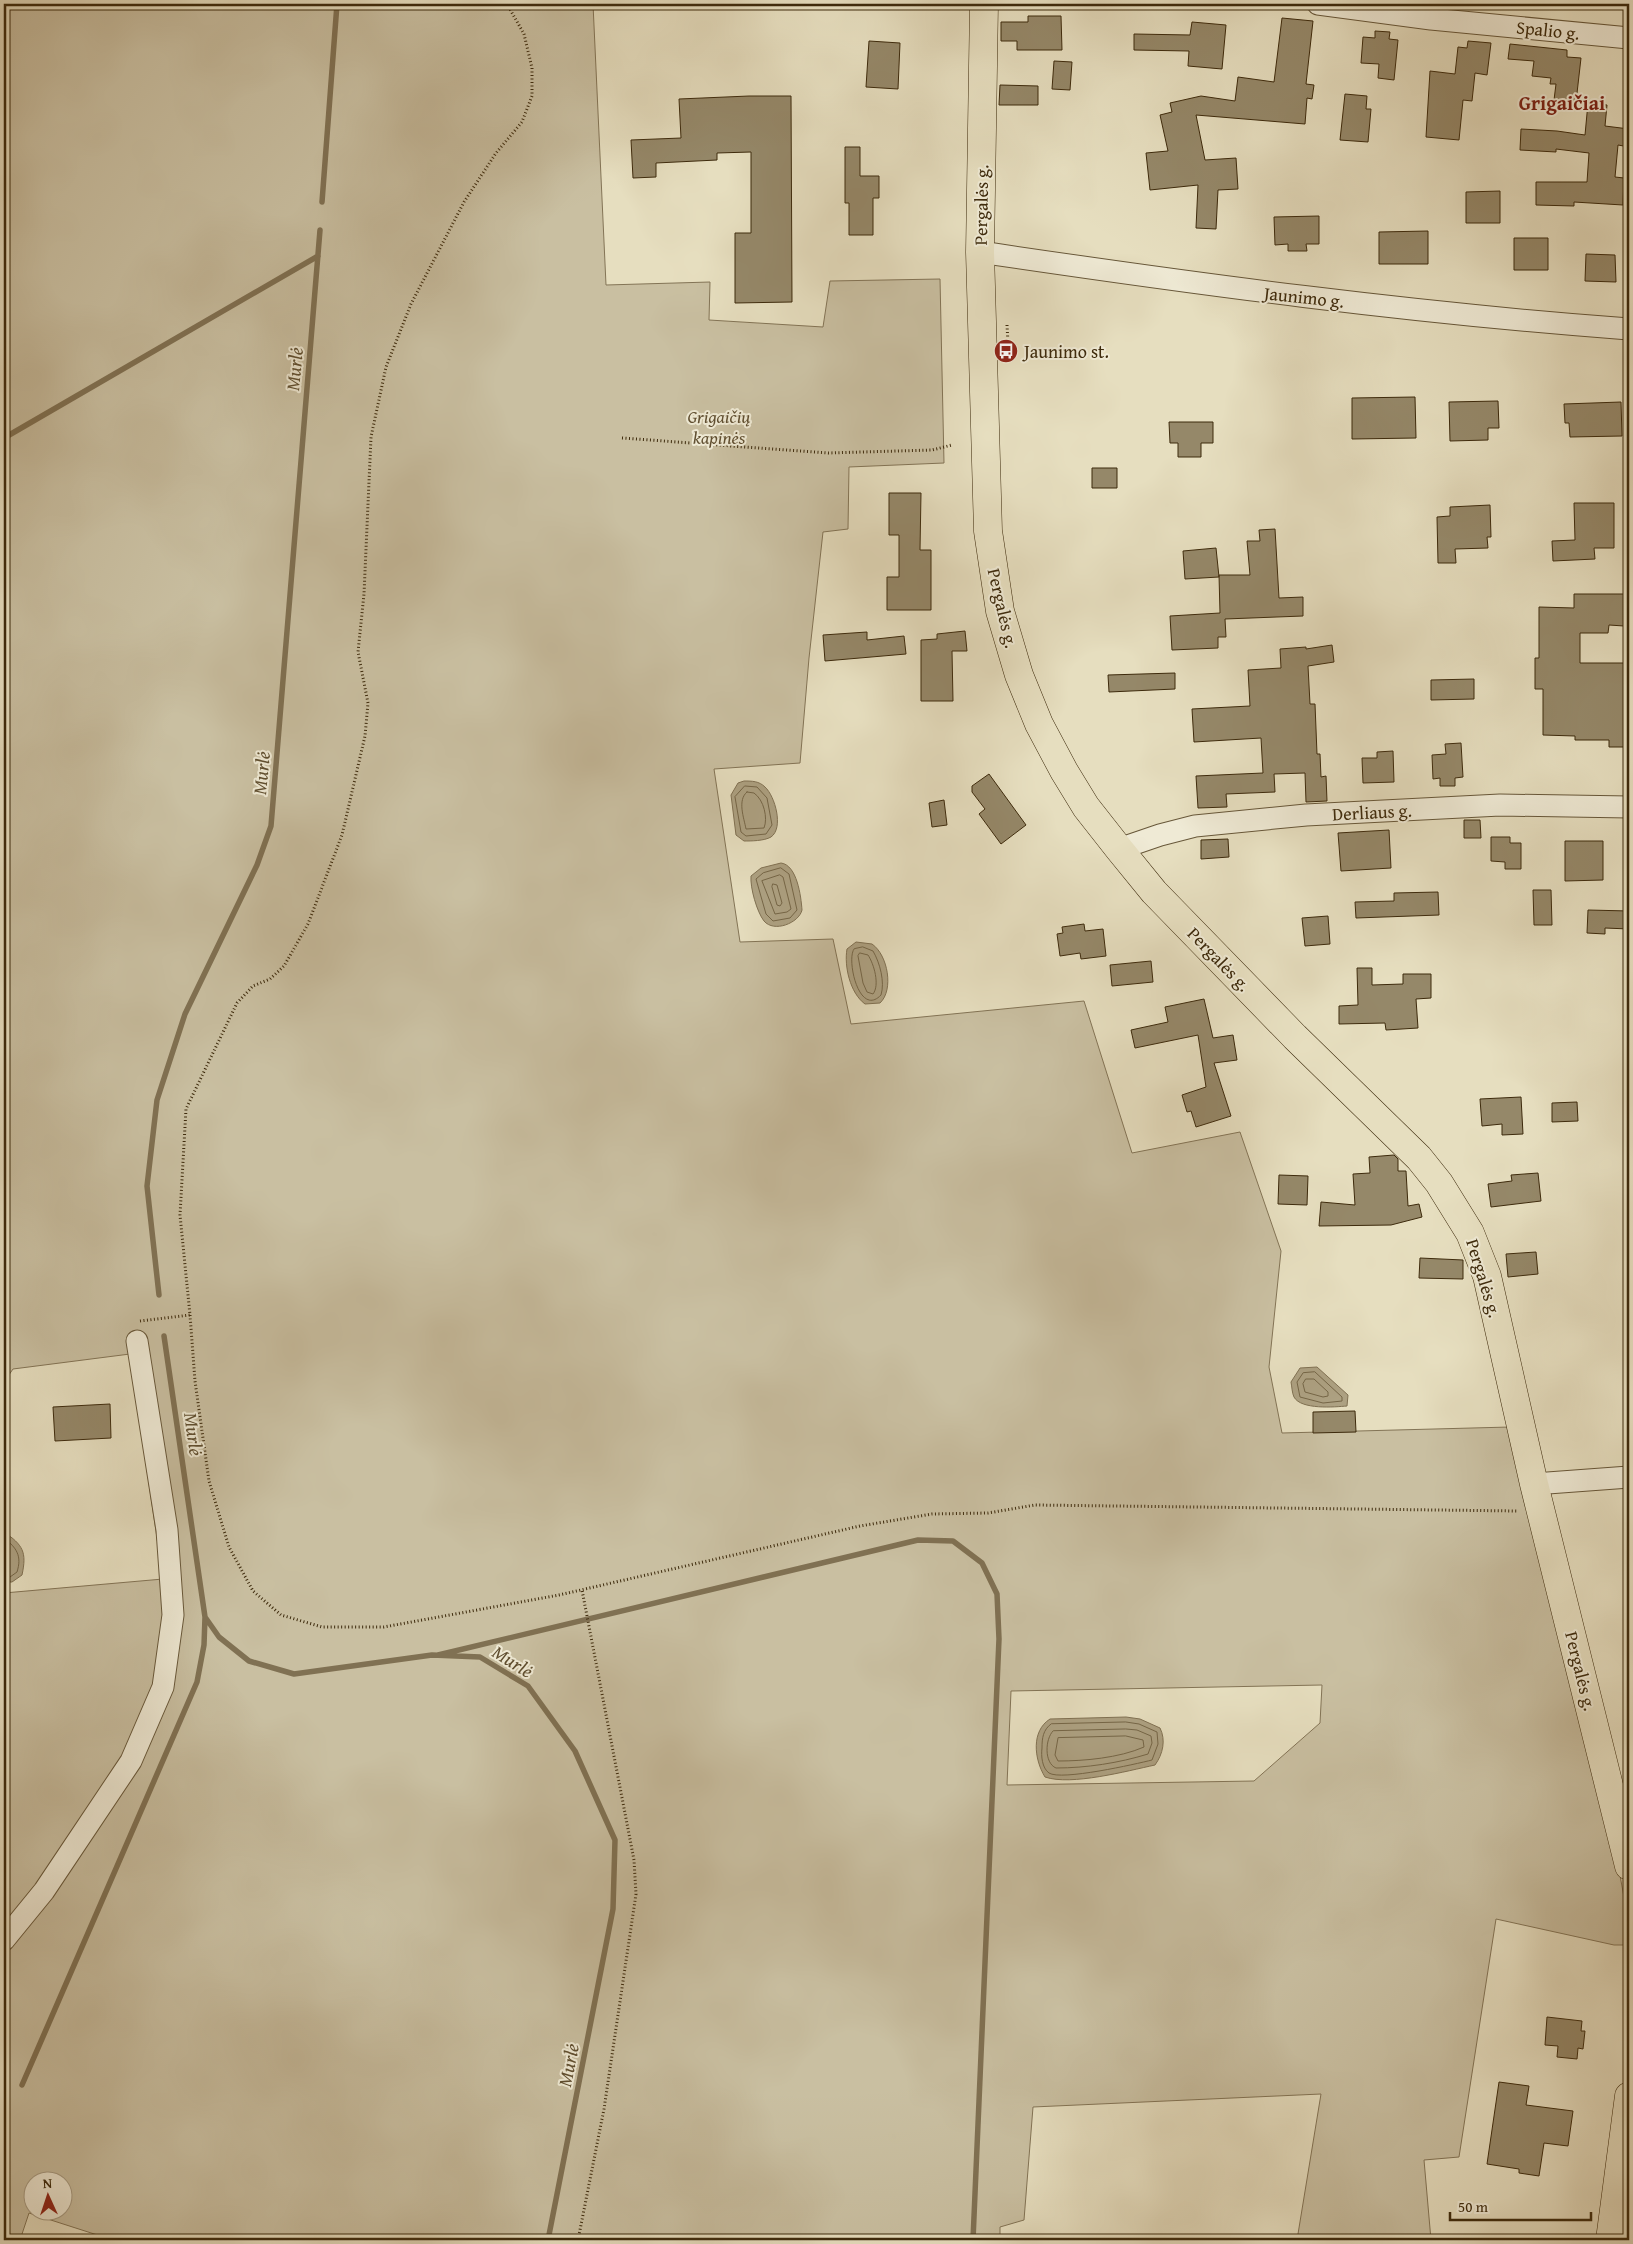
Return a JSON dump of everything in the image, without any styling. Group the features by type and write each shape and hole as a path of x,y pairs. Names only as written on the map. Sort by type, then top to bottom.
{"main road":[{"name":"Pergalės g.","path":"984,4 980,252 987,511 991,556 1000,611 1019,675 1038,724 1064,772 1086,807 1119,849 1160,899 1295,1037 1419,1158 1456,1208 1470,1233 1487,1276 1534,1484 1629,1866"},
{"path":"1610,2240 1629,2096"}],"street":[{"name":"Spalio g.","path":"1318,4 1431,19 1629,38"},
{"name":"Jaunimo g.","path":"980,252 1248,291 1560,324 1629,329"},
{"name":"Derliaus g.","path":"1119,849 1160,835 1195,826 1306,815 1500,805 1629,807"},
{"path":"4,1940 44,1891 131,1761 163,1687 174,1616 167,1530 137,1341"},
{"path":"1534,1484 1629,1477"}],"path":[{"path":"507,4 524,34 532,68 532,96 522,122 496,153 464,202 411,304 386,367 371,438 364,594 358,652 368,703 365,736 342,836 308,924 284,966 270,979 253,986 237,1003 186,1109 180,1216 195,1381 209,1481 229,1547 253,1592 281,1615 322,1627 384,1627 582,1590 860,1526 932,1514 988,1514 1035,1505 1541,1511"},
{"path":"622,438 828,453 932,450 952,445"},
{"path":"152,1320 190,1315"},
{"path":"578,2240 605,2100 636,1894 634,1860 582,1590"}],"green space":[{"name":"Grigaičių kapinės","path":"4,4 593,4 606,285 710,282 709,320 823,327 830,281 940,279 944,463 849,467 848,529 823,532 800,763 714,769 740,942 833,939 851,1024 1084,1001 1132,1153 1240,1132 1281,1251 1269,1367 1282,1433 1510,1427 1618,1865 1627,1913 1629,1945 1614,1945 1496,1919 1459,2157 1424,2160 1431,2240 1297,2240 1321,2094 1033,2107 1024,2220 1000,2227 1000,2240 113,2240 57,2222 72,2222 72,2172 22,2172 22,2222 26,2222 20,2240 4,2240 4,1593 163,1579 130,1354 13,1369 4,1382","holes":["1322,1685 1320,1723 1254,1781 1007,1785 1011,1691"]}],"water":[{"path":"753,781 760,784 769,791 772,797 777,812 777,827 771,837 744,841 736,835 731,795 738,783"},
{"path":"781,863 791,869 794,875 799,890 802,910 796,919 786,925 774,926 768,925 759,912 753,893 751,876 761,868"},
{"path":"856,942 872,944 882,956 888,982 887,990 880,1003 865,1004 855,993 849,979 846,963 847,949"},
{"path":"1317,1367 1348,1395 1347,1406 1311,1406 1298,1401 1294,1397 1291,1382 1300,1368"},
{"path":"4,1532 16,1541 24,1555 22,1575 12,1582 4,1582"},
{"path":"1126,1717 1140,1719 1160,1728 1163,1737 1163,1747 1155,1765 1084,1779 1069,1780 1045,1777 1038,1762 1036,1746 1040,1731 1050,1719"}],"building":[{"path":"1028,16 1061,16 1062,50 1017,50 1017,41 1001,41 1001,22 1028,22"},
{"path":"1282,18 1313,21 1306,84 1314,85 1312,99 1307,98 1305,124 1196,115 1205,160 1236,158 1238,189 1218,190 1216,229 1196,228 1198,185 1150,190 1146,153 1168,151 1160,115 1172,112 1170,103 1201,96 1235,101 1238,77 1274,82"},
{"path":"1192,22 1226,25 1222,69 1188,66 1189,51 1134,50 1134,34 1190,35"},
{"path":"1375,31 1390,32 1389,39 1398,40 1394,80 1378,78 1379,64 1361,63 1363,37 1375,38"},
{"path":"869,41 900,43 898,89 866,87"},
{"path":"1468,41 1491,43 1487,75 1475,73 1472,101 1463,100 1459,140 1426,137 1430,71 1455,74 1458,47 1467,48"},
{"path":"1510,44 1567,50 1567,57 1581,58 1576,102 1554,100 1556,84 1550,84 1551,78 1532,76 1534,61 1508,59"},
{"path":"1054,61 1072,62 1070,90 1052,89"},
{"path":"1000,85 1038,86 1038,105 999,105"},
{"path":"1345,94 1367,96 1366,109 1371,109 1368,142 1340,140"},
{"path":"791,96 792,302 735,303 735,233 751,233 751,152 717,153 717,160 656,163 656,177 633,178 631,140 681,138 679,99"},
{"path":"1588,103 1607,105 1605,126 1629,129 1629,147 1618,145 1615,177 1624,178 1623,205 1574,202 1574,206 1536,205 1536,182 1587,182 1589,153 1556,149 1556,152 1520,150 1521,129 1585,135"},
{"path":"845,147 860,147 860,176 879,176 879,198 873,198 873,235 849,235 849,203 845,203"},
{"path":"1500,191 1500,223 1466,223 1466,192"},
{"path":"1319,216 1319,244 1306,244 1307,251 1288,251 1288,244 1275,245 1274,217"},
{"path":"1428,231 1428,264 1379,264 1379,232"},
{"path":"1514,238 1548,238 1548,270 1514,270"},
{"path":"1586,254 1615,255 1616,282 1585,281"},
{"path":"1415,397 1416,438 1352,439 1352,398"},
{"path":"1498,401 1499,428 1488,428 1488,440 1450,441 1449,402"},
{"path":"1621,402 1622,436 1570,437 1569,423 1565,423 1564,404"},
{"path":"1169,422 1213,422 1213,443 1201,443 1201,457 1178,457 1178,443 1170,443"},
{"path":"1092,468 1117,468 1117,488 1092,488"},
{"path":"889,493 921,493 920,550 931,550 931,610 887,610 887,577 899,577 899,535 889,535"},
{"path":"1574,503 1614,503 1614,548 1594,548 1595,559 1553,561 1552,541 1575,540"},
{"path":"1490,505 1491,537 1487,537 1488,548 1455,549 1456,563 1438,563 1437,517 1450,516 1450,507"},
{"path":"1275,529 1279,598 1303,597 1303,616 1225,619 1226,637 1218,637 1218,648 1172,650 1170,616 1220,613 1219,575 1250,575 1247,541 1260,541 1259,530"},
{"path":"1216,548 1219,577 1185,579 1183,551"},
{"path":"1574,594 1629,594 1629,622 1624,622 1624,626 1609,625 1608,633 1580,633 1580,663 1629,663 1629,747 1609,747 1609,740 1575,740 1575,736 1543,735 1543,689 1535,689 1535,658 1539,658 1539,607 1574,608"},
{"path":"965,631 967,651 952,651 953,701 921,701 921,640 937,639 937,634"},
{"path":"867,632 867,640 904,636 906,654 825,661 823,635"},
{"path":"1332,645 1334,662 1308,666 1310,704 1315,704 1317,754 1320,754 1321,777 1326,776 1327,801 1306,802 1305,773 1274,774 1275,792 1226,794 1227,807 1198,808 1196,776 1263,773 1261,738 1194,742 1192,709 1250,706 1248,670 1281,668 1280,649 1306,647 1306,649"},
{"path":"1175,673 1175,689 1109,692 1108,675"},
{"path":"1474,679 1474,699 1431,700 1431,680"},
{"path":"1461,743 1463,777 1455,778 1455,786 1440,786 1440,778 1433,779 1432,755 1446,754 1445,744"},
{"path":"1393,751 1394,782 1363,783 1362,758 1377,758 1377,752"},
{"path":"989,774 1026,825 1001,844 979,814 985,809 972,792 972,786"},
{"path":"944,800 947,825 932,827 929,803"},
{"path":"1464,820 1480,820 1481,838 1464,838"},
{"path":"1389,830 1391,868 1341,871 1338,833"},
{"path":"1491,837 1510,837 1510,843 1521,843 1521,869 1505,869 1505,862 1491,861"},
{"path":"1228,839 1229,857 1201,859 1201,840"},
{"path":"1565,841 1603,841 1603,880 1565,881"},
{"path":"1533,890 1551,890 1552,925 1534,925"},
{"path":"1438,892 1439,915 1356,918 1355,902 1394,901 1394,893"},
{"path":"1588,910 1629,911 1629,929 1605,928 1605,934 1587,933"},
{"path":"1328,916 1330,944 1305,946 1302,918"},
{"path":"1084,924 1085,931 1103,929 1106,956 1081,959 1080,953 1060,956 1057,934 1063,933 1062,927"},
{"path":"1151,961 1153,982 1112,986 1110,965"},
{"path":"1357,968 1372,968 1372,985 1403,984 1403,974 1431,974 1431,998 1416,999 1418,1028 1386,1030 1385,1023 1339,1024 1339,1006 1358,1005"},
{"path":"1204,999 1213,1038 1233,1035 1237,1060 1214,1063 1231,1116 1196,1127 1191,1111 1187,1112 1182,1095 1206,1087 1198,1035 1135,1048 1131,1030 1168,1022 1165,1007"},
{"path":"1521,1097 1523,1134 1502,1135 1502,1124 1482,1126 1480,1099"},
{"path":"1577,1102 1578,1121 1552,1122 1552,1103"},
{"path":"1394,1155 1398,1159 1398,1171 1406,1171 1408,1206 1419,1204 1422,1217 1391,1225 1319,1226 1321,1202 1355,1205 1353,1174 1370,1173 1369,1157"},
{"path":"1538,1173 1541,1201 1491,1207 1488,1184 1512,1181 1511,1175"},
{"path":"1279,1175 1308,1176 1307,1205 1278,1204"},
{"path":"1536,1252 1538,1274 1508,1277 1506,1254"},
{"path":"1420,1258 1463,1260 1463,1279 1419,1278"},
{"path":"110,1404 111,1438 55,1441 53,1407"},
{"path":"1355,1411 1356,1432 1313,1433 1313,1412"},
{"path":"1547,2017 1582,2021 1581,2031 1585,2031 1583,2049 1578,2048 1577,2059 1557,2057 1558,2046 1545,2045"},
{"path":"1499,2082 1529,2086 1526,2105 1573,2111 1568,2146 1544,2143 1539,2176 1519,2173 1519,2169 1487,2164"}],"waterway":[{"name":"Murlė","path":"322,202 337,4"},
{"name":"Murlė","path":"159,1295 147,1186 157,1100 185,1014 257,865 271,826 320,230"},
{"path":"4,438 318,256"},
{"name":"Murlė","path":"164,1336 205,1617 219,1637 249,1661 294,1674 432,1655 480,1657 528,1686 575,1751 615,1840 613,1909 548,2240"},
{"path":"438,1655 918,1540 953,1541 982,1563 997,1594 999,1639 973,2240"},
{"path":"22,2085 197,1682 204,1645 205,1617"}],"place":[{"name":"Jaunimo st.","path":"1006,351"}],"district":[{"name":"Grigaičiai","path":"1562,102"}]}
